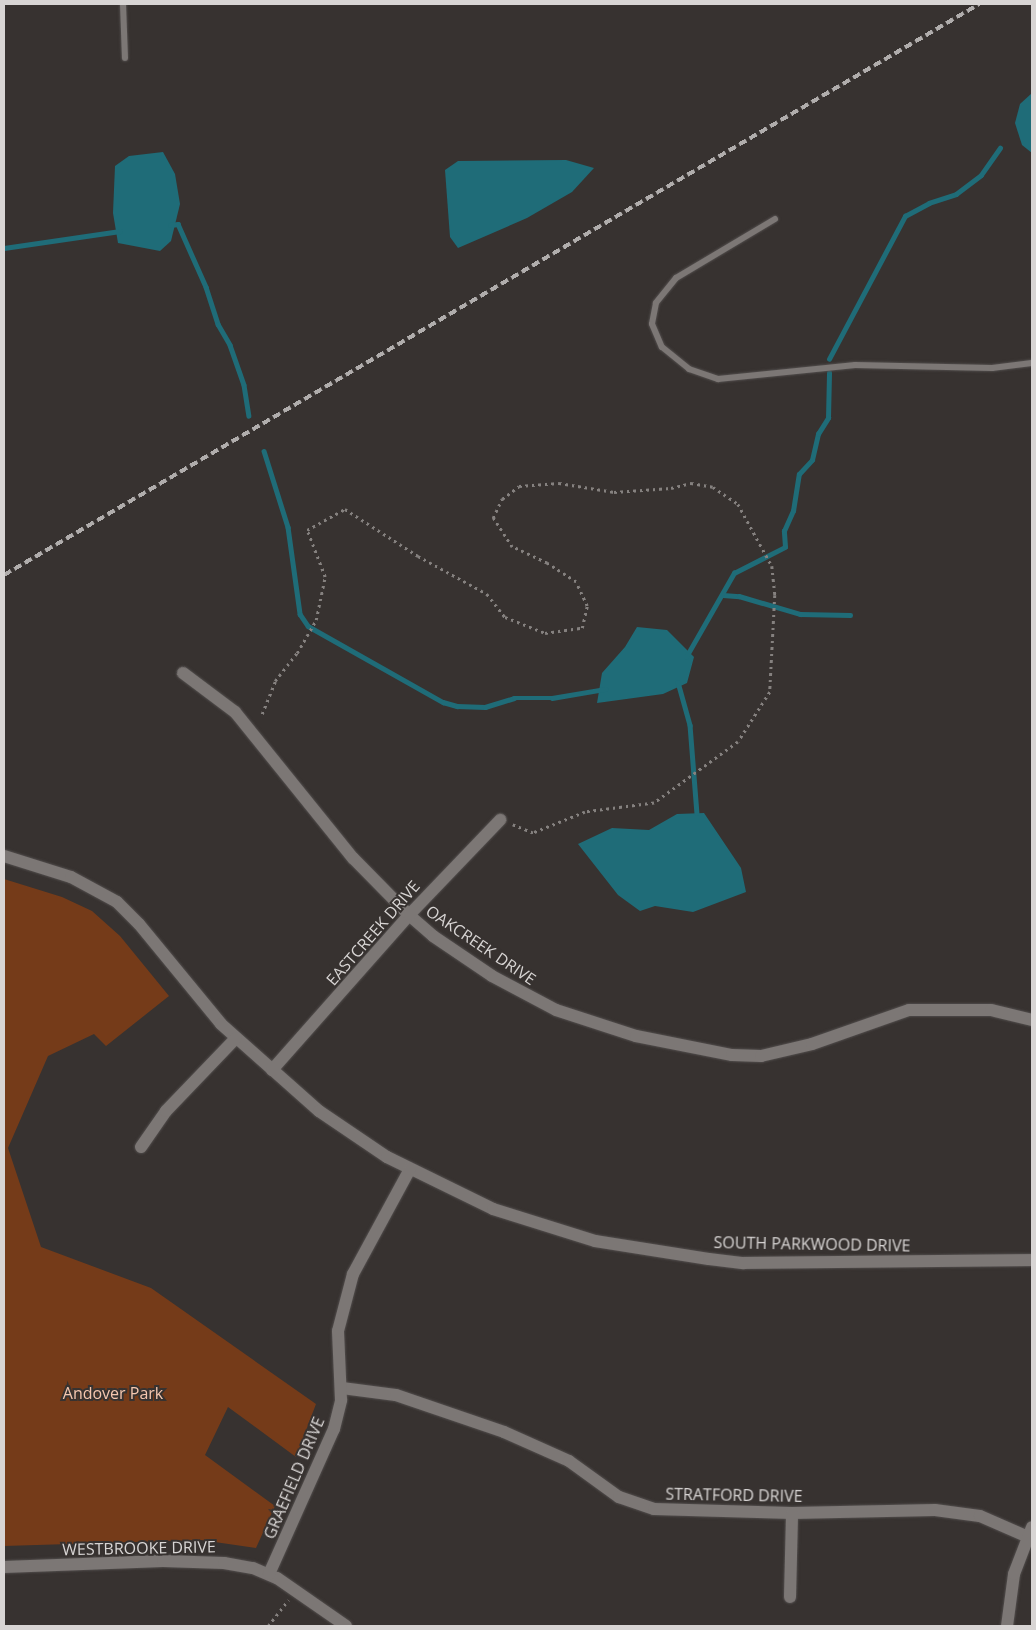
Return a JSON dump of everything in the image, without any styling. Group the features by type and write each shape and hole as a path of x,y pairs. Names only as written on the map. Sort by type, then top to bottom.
{"street":[{"name":"OAKCREEK DRIVE","path":"183,673 236,712 353,858 408,915 433,936 492,976 556,1010 636,1036 732,1055 779,1053 909,1010 991,1010 1032,1020"},
{"name":"EASTCREEK DRIVE","path":"272,1070 408,915 500,820"},
{"name":"SOUTH PARKWOOD DRIVE","path":"4,856 71,877 117,902 140,924 236,1038 319,1111 410,1169 521,1219 596,1241 670,1254 744,1262 1032,1260"},
{"path":"141,1147 166,1111 236,1038"},
{"name":"GRAEFIELD DRIVE","path":"269,1574 334,1430 342,1388 338,1331 353,1274 410,1169"},
{"name":"STRATFORD DRIVE","path":"342,1388 396,1395 504,1432 569,1461 619,1497 654,1509 792,1513 935,1510 980,1516 1029,1531"},
{"path":"790,1597 792,1513"},
{"path":"1007,1626 1014,1574 1029,1531"},
{"name":"WESTBROOKE DRIVE","path":"4,1567 215,1562 253,1568 269,1574 296,1589 346,1626"}],"lane":[{"path":"124,4 124,58"},
{"path":"775,219 676,278 656,303 652,324 662,347 690,369 718,379 855,365 992,368 1032,364"}],"path":[{"path":"262,714 275,681 316,620 325,577 307,530 345,509 418,556 487,594 505,618 545,633 582,628 587,606 576,582 547,562 512,548 493,518 502,499 519,486 559,483 614,492 671,488 691,483 713,487 738,504 772,566 775,595 770,692 738,742 654,803 585,812 533,833 500,820"}],"green space":[{"name":"Andover Park","path":"4,879 62,897 92,911 120,936 169,996 106,1046 94,1034 48,1056 8,1148 41,1247 151,1288 316,1404 296,1457 228,1407 205,1455 275,1506 256,1548 201,1540 4,1546"}],"water":[{"path":"1032,93 1032,153 1022,145 1015,123 1020,104"},
{"path":"163,152 175,174 180,204 171,241 160,251 118,243 113,213 115,166 129,156"},
{"path":"566,160 594,168 572,192 527,218 458,248 450,237 445,170 458,161"},
{"path":"637,627 667,630 694,657 687,683 663,694 597,703 602,673 625,647"},
{"path":"704,813 741,868 746,892 693,912 655,906 640,911 618,895 578,844 612,828 649,830 677,814"}],"waterway":[{"path":"829,359 905,216 929,203 956,194 981,175 1000,148"},
{"path":"170,225 178,224 206,287 218,324 230,345 244,385 249,416"},
{"path":"4,248 120,231"},
{"path":"686,657 734,573 785,547 784,531 793,511 799,474 812,460 818,434 828,418 829,373"},
{"path":"264,451 288,527 300,614 308,626 443,702 457,706 485,707 514,698 552,698 605,689"},
{"path":"723,595 739,596 800,614 850,615"},
{"path":"678,682 690,725 697,813"}],"railway":[{"path":"4,575 979,4"}]}
